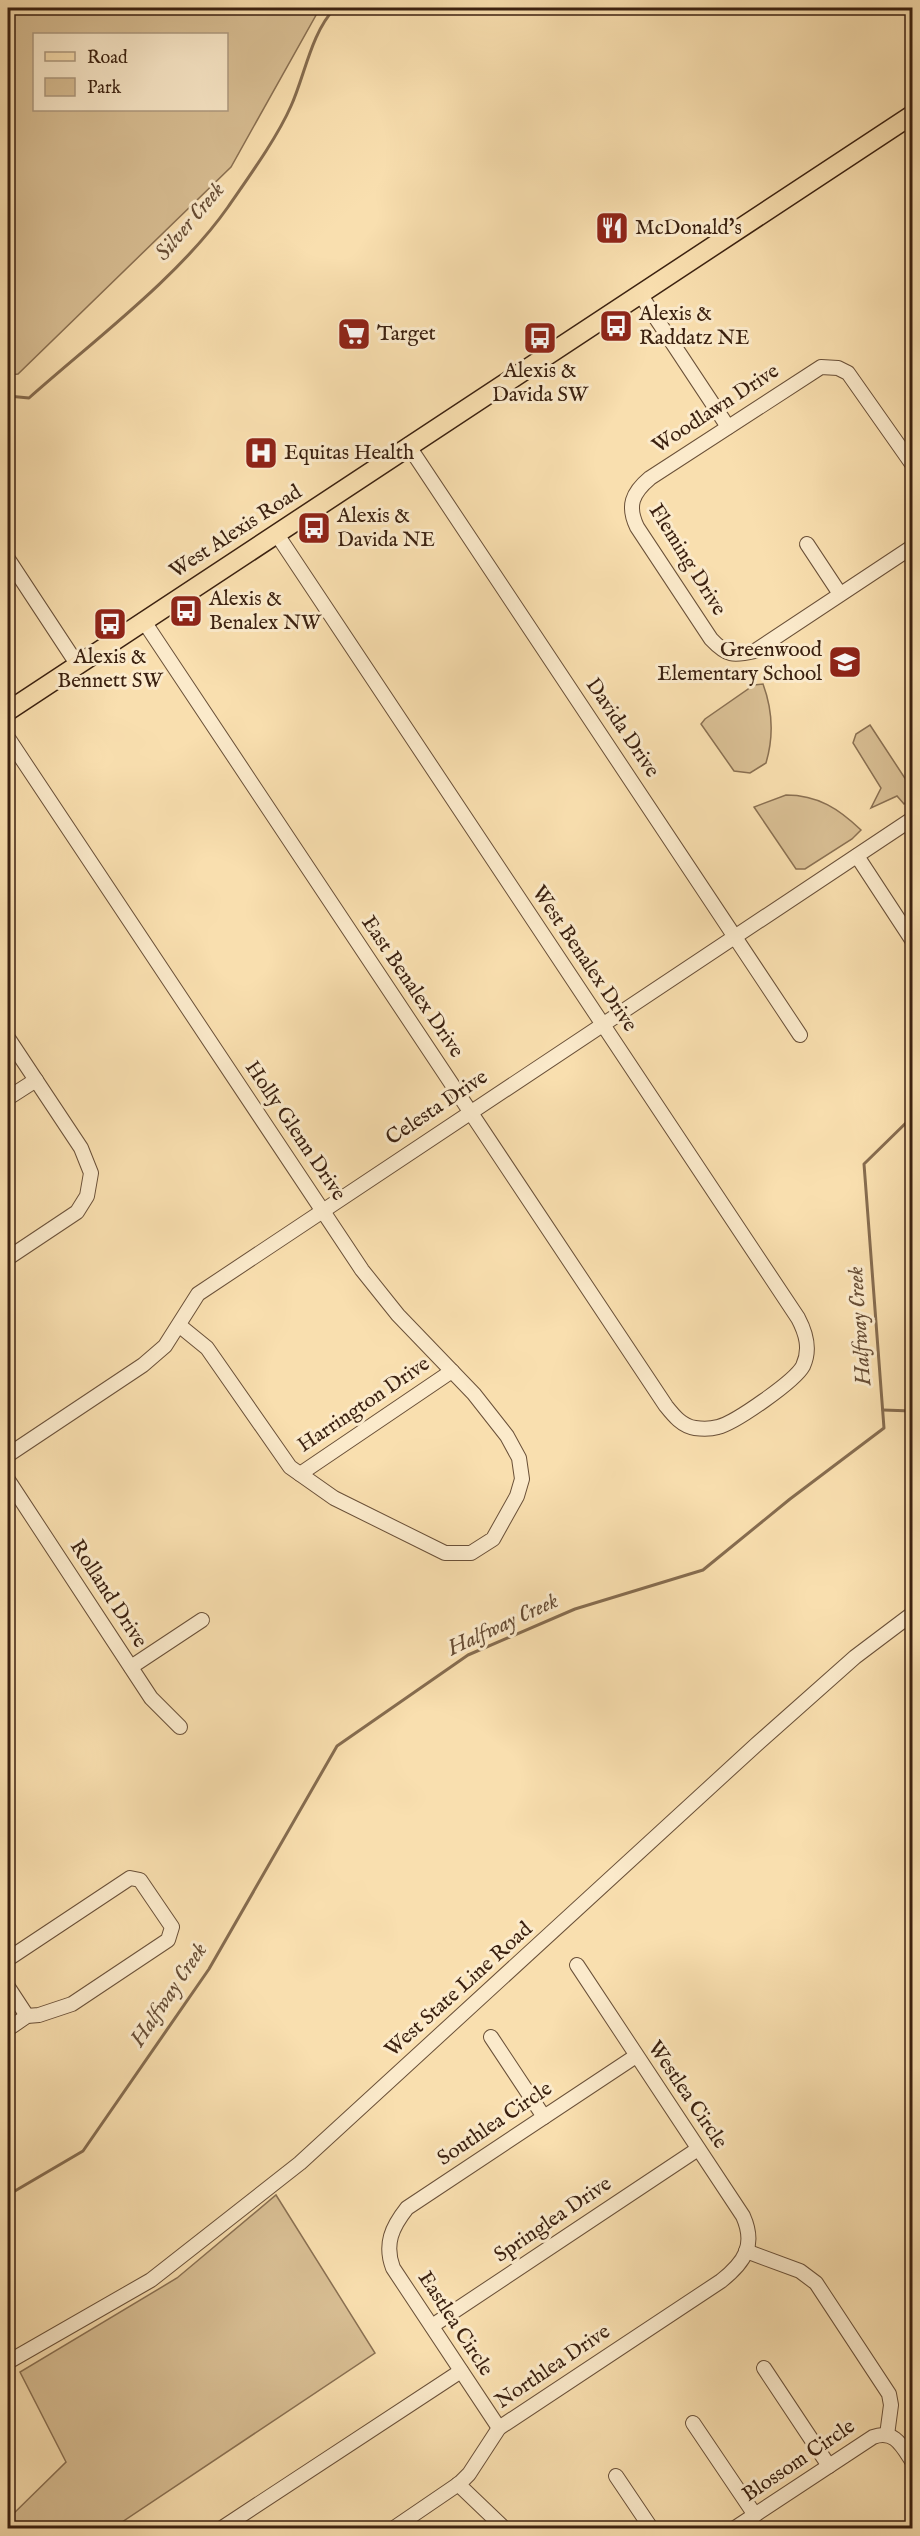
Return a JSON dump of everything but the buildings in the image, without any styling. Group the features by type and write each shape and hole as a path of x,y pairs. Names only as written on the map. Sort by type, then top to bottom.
{"main road":[{"name":"West Alexis Road","path":"8,711 408,445 912,115"}],"street":[{"path":"640,294 728,427"},
{"name":"Woodlawn Drive","path":"630,507 638,488 810,372 821,367 838,368 848,373 859,384 912,464"},
{"name":"Davida Drive","path":"408,445 800,1035"},
{"name":"Fleming Drive","path":"630,507 638,527 711,639 722,650 736,656 755,651 840,594"},
{"name":"West Benalex Drive","path":"276,533 805,1330 807,1354 803,1366 796,1376 759,1402"},
{"path":"807,544 840,594 912,547"},
{"path":"8,559 77,664"},
{"name":"East Benalex Drive","path":"143,620 674,1416 683,1424 693,1428 717,1427 759,1402"},
{"name":"Holly Glenn Drive","path":"8,738 377,1290 452,1371 507,1436 519,1458 522,1479 517,1496 493,1539 471,1553 445,1553 334,1498 300,1474"},
{"name":"Celesta Drive","path":"8,1455 143,1365 165,1346 180,1326 187,1307 198,1294 912,819"},
{"path":"857,856 912,940"},
{"path":"8,1038 88,1161 91,1173 87,1196 77,1212 8,1258"},
{"path":"8,1098 36,1080"},
{"path":"180,1326 207,1348 279,1454 300,1474"},
{"name":"Harrington Drive","path":"300,1474 452,1371"},
{"name":"Rolland Drive","path":"8,1480 151,1698 180,1727"},
{"name":"West State Line Road","path":"8,2362 151,2280 300,2163 757,1744 855,1657 912,1614"},
{"path":"131,1667 202,1620"},
{"path":"8,1959 130,1878 140,1880 172,1927 168,1940 77,2001 59,2009 27,2016 8,2029"},
{"name":"Westlea Circle","path":"577,1965 743,2216 750,2239 746,2251"},
{"path":"8,1987 27,2016"},
{"path":"491,2037 544,2117"},
{"name":"Southlea Circle","path":"390,2239 396,2223 407,2208 636,2056"},
{"name":"Springlea Drive","path":"432,2326 698,2149"},
{"name":"Eastlea Circle","path":"390,2239 393,2268 499,2428"},
{"path":"746,2251 800,2271 816,2283 889,2394 891,2405 887,2435"},
{"name":"Northlea Drive","path":"394,2529 469,2474 499,2428 721,2281 734,2270 746,2251"},
{"path":"764,2368 829,2466"},
{"path":"222,2529 461,2371"},
{"path":"693,2423 755,2515"},
{"name":"Blossom Circle","path":"735,2529 873,2437 887,2435 896,2439 912,2461"},
{"path":"616,2476 651,2529"},
{"path":"458,2484 504,2529"}],"green space":[{"path":"8,8 320,8 231,167 18,374 8,375"},
{"path":"763,684 769,704 771,724 766,763 750,773 734,771 701,724 754,685"},
{"path":"870,725 912,789 912,798 904,804 897,796 871,808 881,788 853,743 856,734"},
{"path":"786,795 808,798 827,805 861,830 852,839 805,869 796,869 754,807"},
{"path":"276,2195 375,2353 113,2528 8,2528 8,2519 66,2462 20,2372 177,2278"}],"waterway":[{"name":"Silver Creek","path":"8,396 29,398 134,307 208,233 262,158 278,131 296,94 320,29 335,8"},
{"name":"Halfway Creek","path":"8,2195 83,2151 209,1969 337,1746 468,1655 575,1609 703,1570 790,1499 884,1428 864,1164 912,1117"},
{"path":"883,1410 912,1411"}],"place":[{"name":"McDonald's","path":"612,228"},
{"name":"Alexis & Raddatz NE","path":"616,326"},
{"name":"Target","path":"354,334"},
{"name":"Alexis & Davida SW","path":"540,338"},
{"name":"Equitas Health","path":"261,453"},
{"name":"Alexis & Davida NE","path":"314,528"},
{"name":"Alexis & Benalex NW","path":"186,611"},
{"name":"Alexis & Bennett SW","path":"110,624"},
{"name":"Greenwood Elementary School","path":"845,662"}]}
